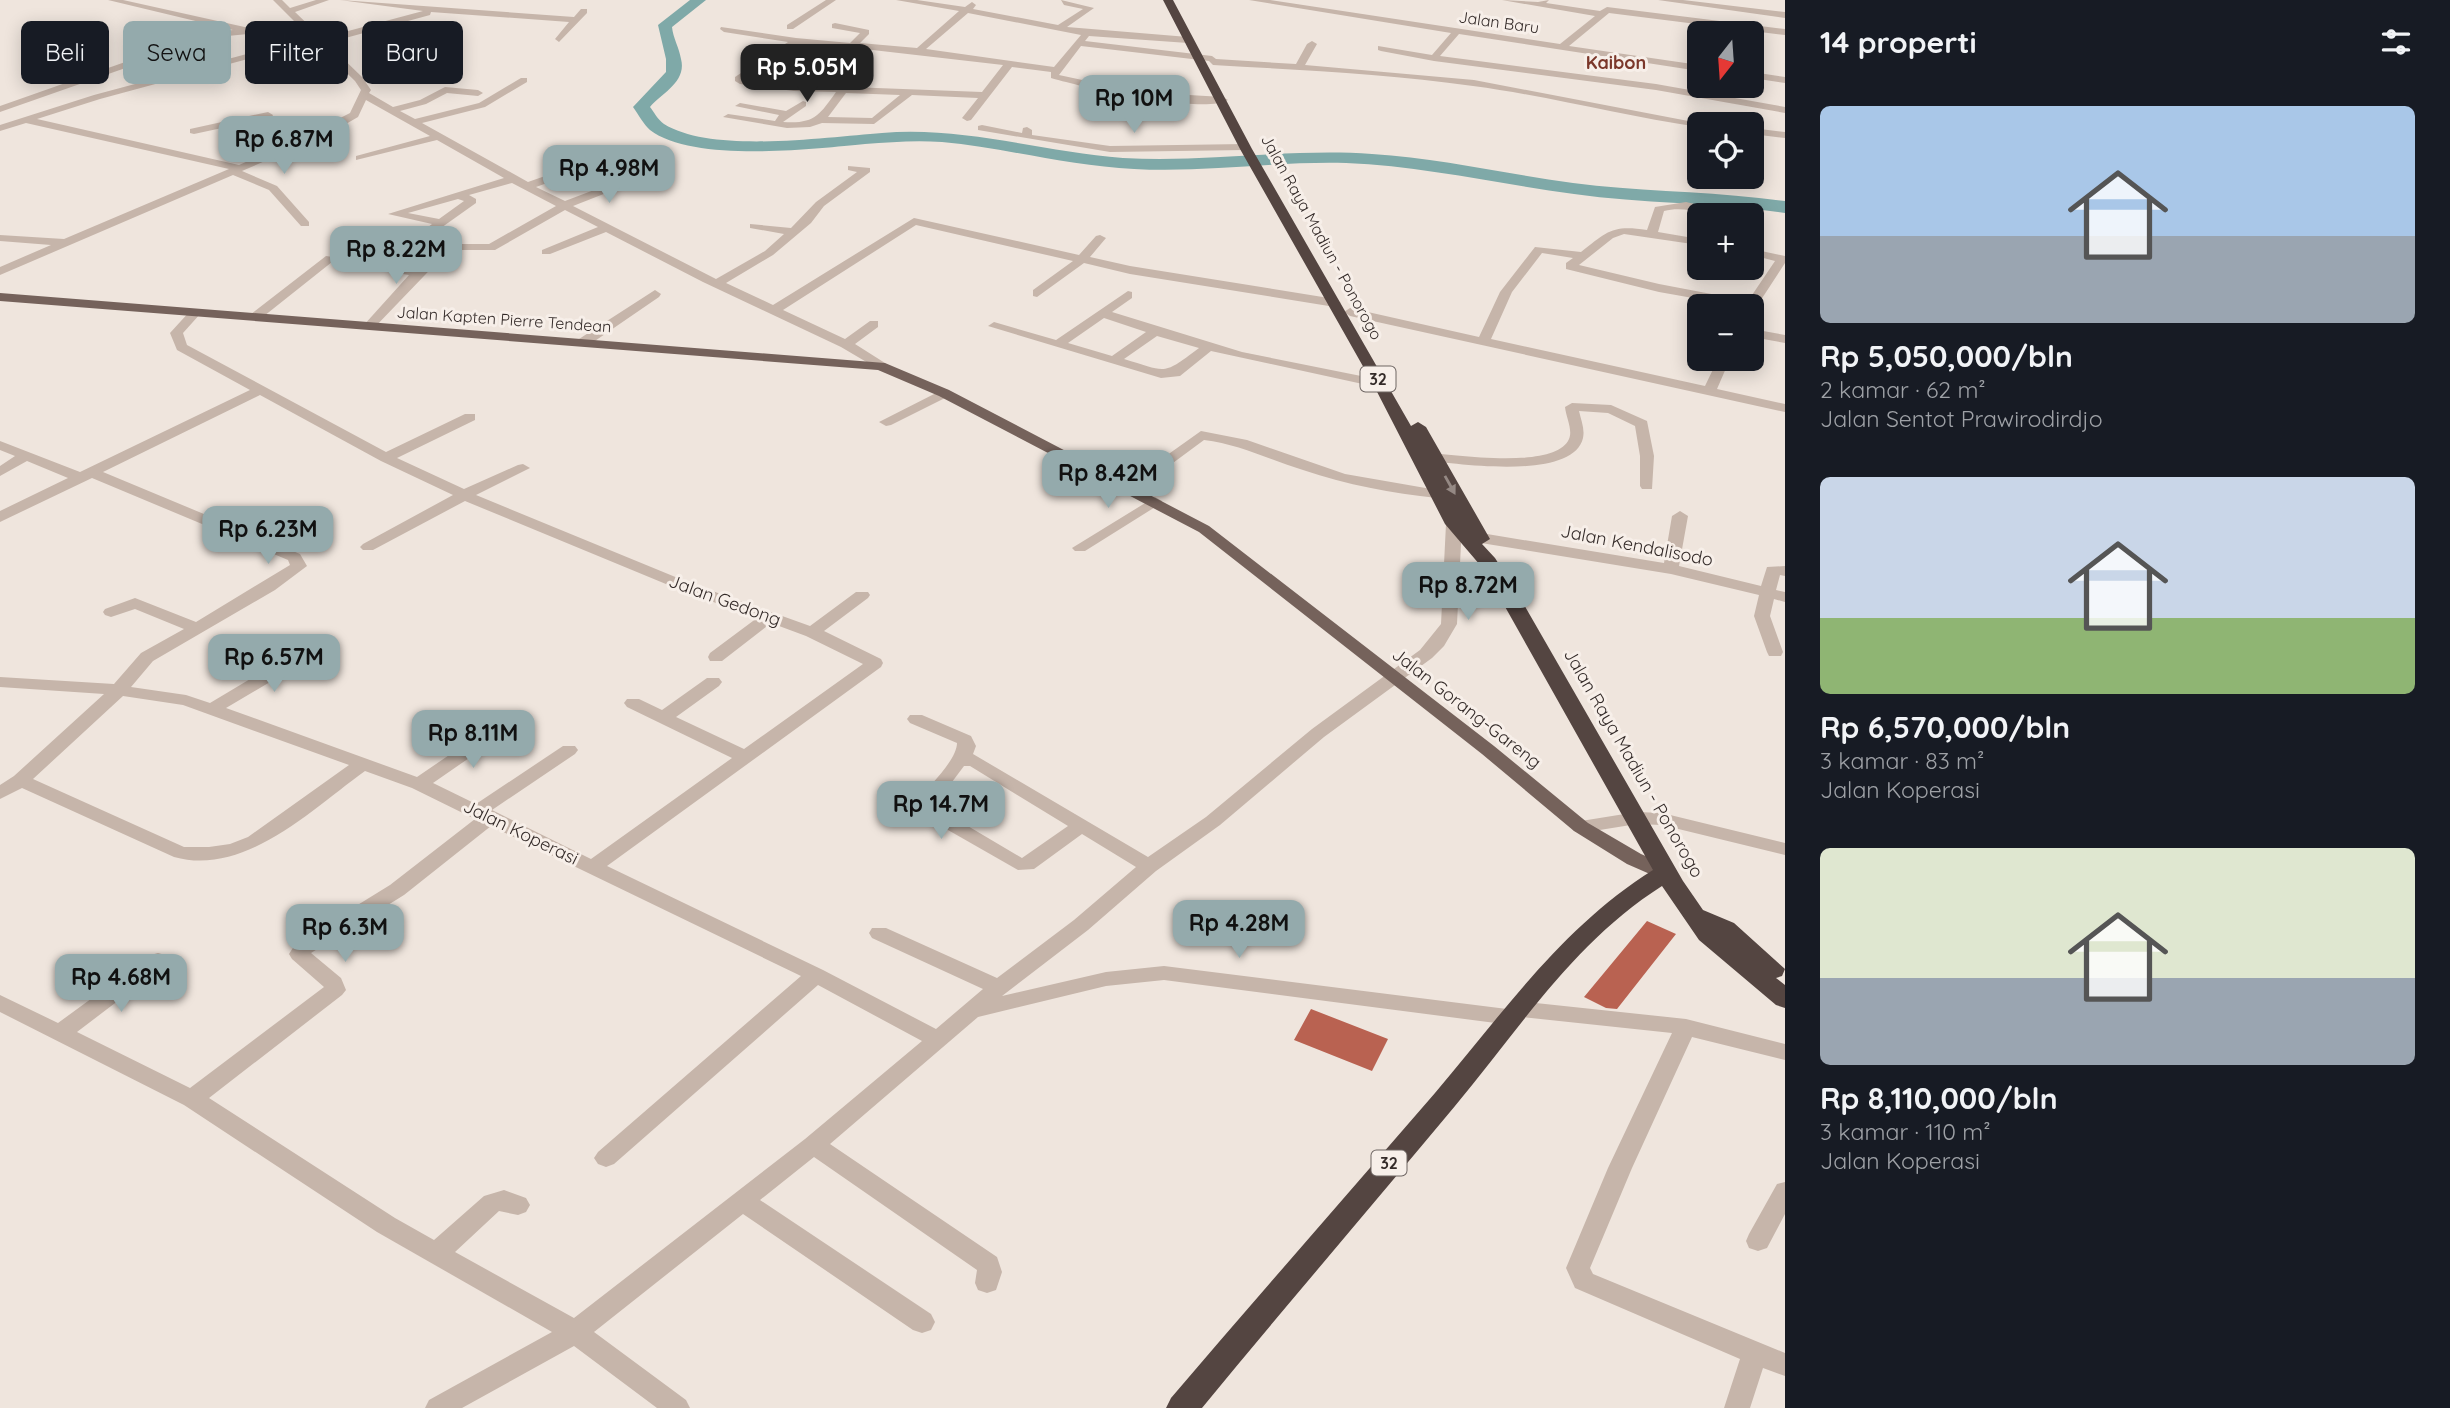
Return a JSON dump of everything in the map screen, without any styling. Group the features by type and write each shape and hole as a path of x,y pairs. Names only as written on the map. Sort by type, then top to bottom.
{"highway":[{"name":"Jalan Raya Madiun - Ponorogo","path":"1168,0 1223,100 1245,147 1279,192 1426,456 1437,494 1454,524 1488,562 1667,873 1709,926"},
{"path":"1178,0 1243,115 1231,120"},
{"name":"Jalan Raya Madiun - Ponorogo","path":"1343,308 1381,384 1480,538 1488,562"},
{"name":"32","path":"1182,1408 1337,1229 1405,1144 1475,1064 1514,1013 1598,920 1634,890 1667,873"},
{"path":"1709,926 1785,981"},
{"path":"1709,926 1785,999"}],"main road":[{"name":"Jalan Kapten Pierre Tendean","path":"0,297 880,366"},
{"name":"Jalan Gorang-Gareng","path":"880,366 944,393 1155,501 1204,530 1488,750 1581,827 1634,859 1667,873"}],"street":[{"path":"112,0 245,29"},
{"path":"277,0 298,21"},
{"path":"290,11 325,0"},
{"path":"348,0 427,13 452,0"},
{"path":"790,27 832,0"},
{"path":"900,0 967,10 1057,29 1188,40"},
{"path":"919,51 978,0"},
{"path":"1052,0 1090,8 1057,29"},
{"name":"Jalan Baru","path":"1253,0 1687,66"},
{"path":"1506,0 1542,3 1600,14"},
{"path":"1645,15 1656,0"},
{"path":"1662,0 1785,15"},
{"path":"1561,48 1607,10 1785,32"},
{"path":"348,32 427,13 449,11 574,20"},
{"path":"559,39 584,11"},
{"path":"814,89 846,64 866,32 835,26"},
{"path":"724,29 796,41 919,51 1056,70"},
{"path":"0,108 194,37 245,31"},
{"path":"1434,58 1456,32"},
{"path":"1087,33 1054,76 1115,90 1175,99 1223,100"},
{"path":"796,41 738,79 764,85 814,89 985,95"},
{"path":"1077,43 1213,60 1475,83 1554,96 1656,119 1687,123"},
{"path":"1299,68 1312,44"},
{"path":"1381,48 1785,110"},
{"path":"1554,96 1575,50"},
{"path":"0,128 149,82 245,58"},
{"path":"967,118 1010,63"},
{"path":"1475,83 1487,66"},
{"path":"0,271 295,145 354,115 366,90 348,69"},
{"path":"1764,77 1785,80"},
{"path":"412,123 482,106 524,80"},
{"path":"764,85 741,107 788,114"},
{"path":"391,110 423,102 445,90 478,93"},
{"path":"818,121 843,90"},
{"path":"728,117 793,125 818,121 874,121 911,91"},
{"path":"363,94 528,187 717,283 846,344 880,366"},
{"path":"760,110 774,99"},
{"path":"773,124 803,104"},
{"path":"852,120 863,109"},
{"path":"194,131 268,115"},
{"path":"251,118 295,145"},
{"path":"26,120 237,170 273,188 305,224"},
{"path":"982,128 1110,149 1245,147"},
{"path":"1764,132 1785,135"},
{"path":"360,158 438,137"},
{"path":"528,187 629,150"},
{"path":"586,165 607,172"},
{"path":"717,283 769,253 807,221 820,204 866,170 852,168"},
{"path":"369,326 446,246 491,248 565,205 643,175"},
{"path":"442,223 394,215 513,179"},
{"path":"427,233 472,201 458,194"},
{"path":"1652,234 1659,209 1687,207"},
{"path":"775,309 912,221 1081,260 1343,308 1785,408"},
{"path":"754,226 793,232"},
{"path":"546,252 608,228"},
{"path":"1687,240 1618,231 1570,266 1690,294"},
{"path":"0,238 66,242"},
{"path":"1037,293 1081,260 1100,238"},
{"path":"1484,341 1491,317 1514,278 1539,249 1583,256"},
{"path":"1759,294 1784,259 1764,255"},
{"path":"255,317 330,258 418,273"},
{"path":"584,342 655,294"},
{"path":"1059,344 1128,295"},
{"name":"Jalan Gedong","path":"195,313 176,333 181,346 386,458 464,495 684,586 812,632 876,663 593,867"},
{"path":"1102,313 1154,332 1306,372 1381,384"},
{"path":"846,344 874,324"},
{"path":"993,326 1168,374 1175,373 1209,347"},
{"path":"1113,361 1154,332"},
{"path":"1764,335 1785,339"},
{"path":"1709,392 1719,371"},
{"path":"1,515 260,390"},
{"path":"886,422 944,393"},
{"path":"1426,456 1542,461 1561,454 1574,445 1576,438 1572,407 1602,408 1619,412 1642,424 1647,456 1647,486"},
{"path":"386,458 470,417"},
{"path":"1130,488 1201,435 1313,469 1405,490 1437,494"},
{"path":"0,445 294,556 299,562 289,575 147,657 119,690 21,780 0,793"},
{"path":"0,472 26,456"},
{"path":"369,547 464,495 523,468"},
{"path":"1080,548 1155,501"},
{"path":"1671,569 1680,516"},
{"path":"439,1408 575,1332 813,1145 999,987 1081,925 1149,866 1213,821 1318,733 1426,654 1438,642 1448,624 1454,524"},
{"name":"Jalan Kendalisodo","path":"1480,538 1671,569 1785,597"},
{"path":"1775,652 1763,622 1773,570 1785,571"},
{"path":"812,632 862,595"},
{"path":"111,612 135,603 197,628"},
{"path":"716,657 768,617"},
{"path":"212,709 318,646"},
{"name":"Jalan Koperasi","path":"0,682 160,695 212,709 419,783 816,975 937,1039"},
{"path":"664,717 713,682"},
{"path":"633,703 745,757"},
{"path":"916,719 965,740 967,746 962,759 938,785 925,807 1018,864 1027,864 1082,825"},
{"path":"419,783 505,725"},
{"path":"192,1099 335,990 334,983 299,954 303,948 397,890 484,814 569,750"},
{"path":"962,759 973,760 1149,866"},
{"path":"21,780 181,853 197,855 221,853 254,841 363,764"},
{"path":"1581,827 1637,818 1667,820 1785,849"},
{"path":"879,933 999,987"},
{"path":"60,1033 158,960"},
{"path":"972,1011 1106,979 1164,973 1514,1013 1686,1027 1785,1052"},
{"path":"606,1158 816,975"},
{"path":"0,1003 192,1099 386,1225 575,1332 677,1408"},
{"path":"1686,1027 1620,1168 1578,1268 1579,1275 1584,1280 1785,1365"},
{"path":"813,1145 988,1264 990,1272 987,1283"},
{"path":"1758,1241 1785,1191"},
{"path":"436,1254 492,1203 504,1200 518,1205"},
{"path":"742,1201 922,1322"},
{"path":"1737,1408 1755,1353"}],"building":[{"path":"1647,921 1676,934 1617,1009 1606,1008 1584,997"},
{"path":"1311,1009 1388,1039 1372,1071 1294,1040"}],"waterway":[{"path":"699,0 665,25 666,39 674,59 674,72 667,83 641,107 656,127 684,139 721,144 764,145 886,137 939,137 992,143 1069,157 1149,164 1315,158 1372,159 1575,189 1733,200 1785,207"}],"district":[{"name":"Kaibon","path":"1616,62"}]}
